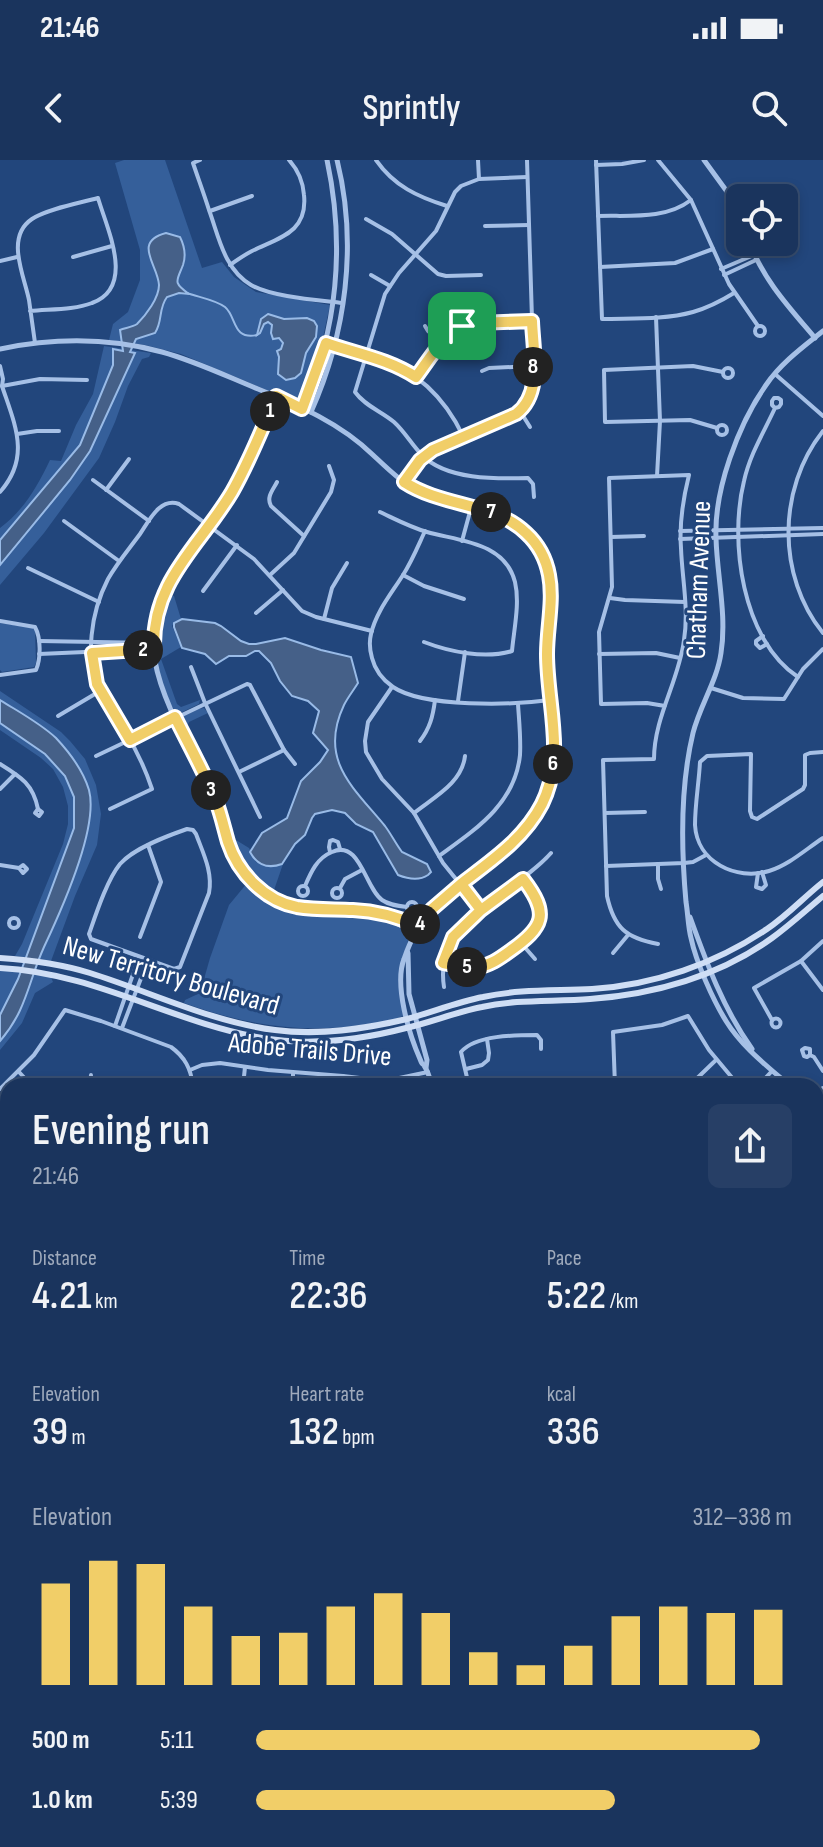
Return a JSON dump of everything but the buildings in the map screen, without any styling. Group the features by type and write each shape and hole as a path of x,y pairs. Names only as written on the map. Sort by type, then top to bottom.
{"main road":[{"name":"New Territory Boulevard","path":"0,958 89,973 225,1019 277,1030 351,1030 411,1018 479,997 518,991 592,989 659,978 703,963 747,941 767,929 823,882"},
{"name":"New Territory Boulevard","path":"0,968 87,982 221,1028 263,1038 307,1041 353,1039 504,1002 618,997 682,983 745,955 771,939 823,896"},
{"path":"745,955 747,941"},
{"path":"547,990 547,1000"},
{"path":"479,997 481,1007"}],"street":[{"path":"200,160 193,163 224,253 244,280 260,289 342,303"},
{"path":"230,265 282,238 299,222 304,207 303,185 289,160"},
{"path":"302,409 326,343 337,263 334,193 327,160"},
{"path":"311,412 324,384 334,346 347,257 344,191 337,160"},
{"path":"376,160 403,187 447,206"},
{"path":"478,160 479,179"},
{"path":"404,482 423,457 520,411 533,391 527,160"},
{"path":"644,160 622,164 596,162 602,319 691,313 734,293"},
{"path":"658,160 691,200 734,293 758,326"},
{"path":"704,160 726,190"},
{"path":"527,177 479,179 458,189 436,231 390,286 381,303 355,392 397,425 423,457 447,470 484,478 528,478 533,484 534,497"},
{"path":"210,211 252,196"},
{"path":"30,311 86,305 103,297 111,289 117,267 98,198 33,218 20,233 18,257 35,343"},
{"path":"598,216 664,213 680,208 691,200"},
{"path":"366,219 385,229 434,271 443,275 481,275"},
{"path":"485,226 529,225"},
{"path":"293,230 299,234"},
{"path":"73,257 112,246"},
{"path":"600,267 675,263 713,249"},
{"path":"0,261 18,257"},
{"path":"723,272 755,258 771,285 815,338"},
{"path":"371,275 390,286"},
{"path":"656,317 660,421 657,476"},
{"path":"416,377 452,332 465,325 532,321"},
{"path":"425,326 442,343"},
{"name":"Chatham Avenue","path":"780,1078 757,1056 728,1013 703,963 687,907 683,816 689,756 723,642 716,531 718,504 730,460 755,403 775,374 823,331"},
{"path":"0,349 35,343 116,344 162,352 193,362 311,412 345,431 404,482 425,494 502,516 520,527 537,546 549,574 551,590 547,652 555,750 549,784 532,820 517,838 432,909 415,933 408,951 411,1018 421,1061 430,1078"},
{"path":"326,343 389,362 416,377 443,403 463,436"},
{"path":"0,366 1,386 17,434 19,451 12,476 0,492"},
{"path":"482,371 533,366"},
{"path":"717,428 690,420 605,422 604,370 693,366 723,372"},
{"path":"775,374 823,416"},
{"path":"1,386 40,379 87,380"},
{"path":"276,396 236,485 169,582 157,616 154,646 158,675 216,800 233,853 251,880 273,897 292,906 363,910 393,916 418,926"},
{"path":"775,408 749,462 740,499 738,555 754,618 779,661 798,677"},
{"path":"520,411 530,427"},
{"path":"17,434 59,431"},
{"path":"823,431 808,453 797,478 788,529 791,565 797,587 823,633"},
{"path":"106,490 129,459"},
{"path":"270,575 294,553 333,487 329,466"},
{"path":"658,944 628,935 610,910 603,760 654,759 655,738 681,658 686,625 680,531 689,475 609,478 612,578 610,598 600,625 601,704 647,703 665,706"},
{"path":"93,480 149,521"},
{"path":"277,482 269,502 304,536"},
{"path":"110,809 152,789 130,740 100,691 95,677 92,653 94,622 108,580 161,506 171,501 179,504 237,545 270,575 302,611 372,631"},
{"path":"462,541 471,508"},
{"path":"380,512 425,531 485,547 505,562 512,573 516,594 512,651 465,652 424,642"},
{"path":"64,521 119,561"},
{"path":"680,531 823,528"},
{"path":"425,531 372,631 369,644 379,675 392,687 408,695 435,700 518,704 550,700"},
{"path":"680,539 823,534"},
{"path":"611,537 644,536"},
{"path":"203,591 237,545"},
{"path":"324,619 332,588 347,563"},
{"path":"28,568 99,602"},
{"path":"403,575 432,589 464,599"},
{"path":"256,613 283,590"},
{"path":"610,598 685,602"},
{"path":"0,621 35,627 39,641 36,670 0,675"},
{"path":"763,636 756,644 760,648 768,644"},
{"path":"39,641 154,646"},
{"path":"39,654 92,653 154,646"},
{"path":"711,688 743,698 784,699 798,677 823,649"},
{"path":"458,702 465,652"},
{"path":"599,654 656,653 681,658"},
{"path":"191,667 260,817"},
{"path":"96,756 247,684 295,764"},
{"path":"392,687 368,722 364,746 372,765 414,813 439,856 481,910"},
{"path":"58,716 100,691"},
{"path":"420,741 429,728 435,700"},
{"path":"439,856 487,820 509,791 520,754 518,704"},
{"path":"239,772 284,750"},
{"path":"823,752 805,755 803,789 757,819 752,817 750,811 751,754 703,758 700,762 695,824 706,855 732,871 760,873 785,864 823,838"},
{"path":"414,813 454,781 464,765 465,756"},
{"path":"0,764 28,784 38,809"},
{"path":"0,789 15,773"},
{"path":"605,813 645,812"},
{"path":"190,829 196,834 208,866 210,889 177,969 91,939 90,936 117,868 126,858 148,845 190,829"},
{"path":"330,852 329,844 333,840 338,842 340,849"},
{"path":"140,937 161,882 148,845"},
{"path":"305,886 315,865 330,852 340,849 354,855 378,897 407,907"},
{"path":"444,987 443,963 453,937 551,853"},
{"path":"606,866 684,863 706,855"},
{"path":"658,864 661,889"},
{"path":"0,865 19,868"},
{"path":"336,909 337,898 332,891 362,870"},
{"path":"443,963 469,968 489,965 521,943 536,928 540,909 536,897 523,879"},
{"path":"381,914 415,933"},
{"path":"0,924 9,923"},
{"path":"613,953 628,935"},
{"path":"772,1020 754,988 801,961 823,941"},
{"path":"521,943 535,959"},
{"path":"122,1028 129,997 128,987 139,957"},
{"path":"115,1026 129,997 137,989 148,960"},
{"path":"801,961 823,990"},
{"path":"12,1078 46,1039 65,1010 122,1028 175,1050 190,1070 192,1078"},
{"path":"615,1078 613,1032 654,1027 688,1016 699,1036 732,1078"},
{"path":"307,1032 307,1041"},
{"path":"467,1078 462,1049 469,1044 487,1039 537,1035 541,1040 541,1049"},
{"path":"465,1069 482,1065 488,1060 487,1039"},
{"path":"810,1055 823,1071"},
{"path":"698,1078 717,1060"},
{"name":"Adobe Trails Drive","path":"190,1070 215,1063 360,1078"},
{"path":"244,1078 245,1067"},
{"name":"Adobe Trails Drive","path":"396,1078 427,1070"},
{"path":"765,1078 772,1071"},
{"path":"19,1072 25,1078"},
{"path":"293,1073 293,1078"}],"shaded area":[{"path":"124,160 165,160 202,268 222,262 234,277 256,292 330,305 319,356 300,404 181,354 109,340 113,324 128,312 140,280 140,250 115,163"},
{"path":"166,233 180,237 184,258 177,281 189,294 167,297 155,333 136,339 130,352 135,353 90,451 0,565 0,540 80,445 113,365 113,349 123,351 120,330 137,324 154,301 159,285 149,255 150,242"},
{"path":"268,314 284,319 307,318 317,326 316,337 306,353 301,373 295,378 286,380 278,374 277,351 283,343 279,338 273,339 272,325 268,322 264,324 257,335 261,319"},
{"path":"104,346 151,353 142,359 128,386 99,458 44,533 0,585 0,528 29,497 50,460 61,461 93,394"},
{"path":"164,595 174,596 181,619 172,626 181,647 161,659 177,704 181,707 200,700 199,704 178,714 161,679 156,655 158,620"},
{"path":"182,619 215,623 249,644 285,638 351,657 358,683 344,705 337,724 337,757 351,785 402,852 427,864 431,872 428,875 413,879 398,875 373,832 356,824 345,813 332,810 315,814 305,835 282,864 268,866 256,860 250,852 262,833 287,818 301,781 328,750 313,733 319,711 308,701 292,696 271,663 259,651 246,656 229,656 216,664 205,654 182,648 174,623"},
{"path":"0,623 33,628 34,667 0,670"},
{"path":"0,691 61,732 85,759 96,785 101,814 97,845 51,961 15,956 63,844 68,806 63,787 53,769 0,730"},
{"path":"0,700 56,738 76,762 89,790 91,806 77,869 22,1007 0,1041 0,1015 18,979 74,828 74,797 65,776 45,754 0,723"},
{"path":"204,708 208,713 187,726 222,798 236,840 249,848 256,862 272,867 283,864 273,893 261,885 244,865 215,793 180,723 182,717"},
{"path":"248,882 279,903 310,911 365,914 409,931 399,981 403,1016 338,1028 293,1028 249,1022 184,1003 200,993 229,905"},
{"path":"0,970 50,975 53,982 35,993 22,1023 0,1050"}],"waterway":[{"path":"187,293 225,307 239,331 249,336 257,335"}],"route":[{"path":"462,326 442,343 416,377 378,358 326,343 302,409 276,396 236,485 169,582 157,616 154,649 92,653 92,663 97,684 130,740 175,717 216,800 236,860 251,880 273,897 292,906 363,910 401,918 418,926 461,884 481,910 523,879 540,909 536,928 495,962 475,968 443,963 453,937 481,910 461,884 511,845 532,820 549,784 555,743 547,666 551,590 542,554 527,534 511,521 433,497 404,482 420,460 433,450 516,414 525,407 533,391 532,321 462,326"}]}
